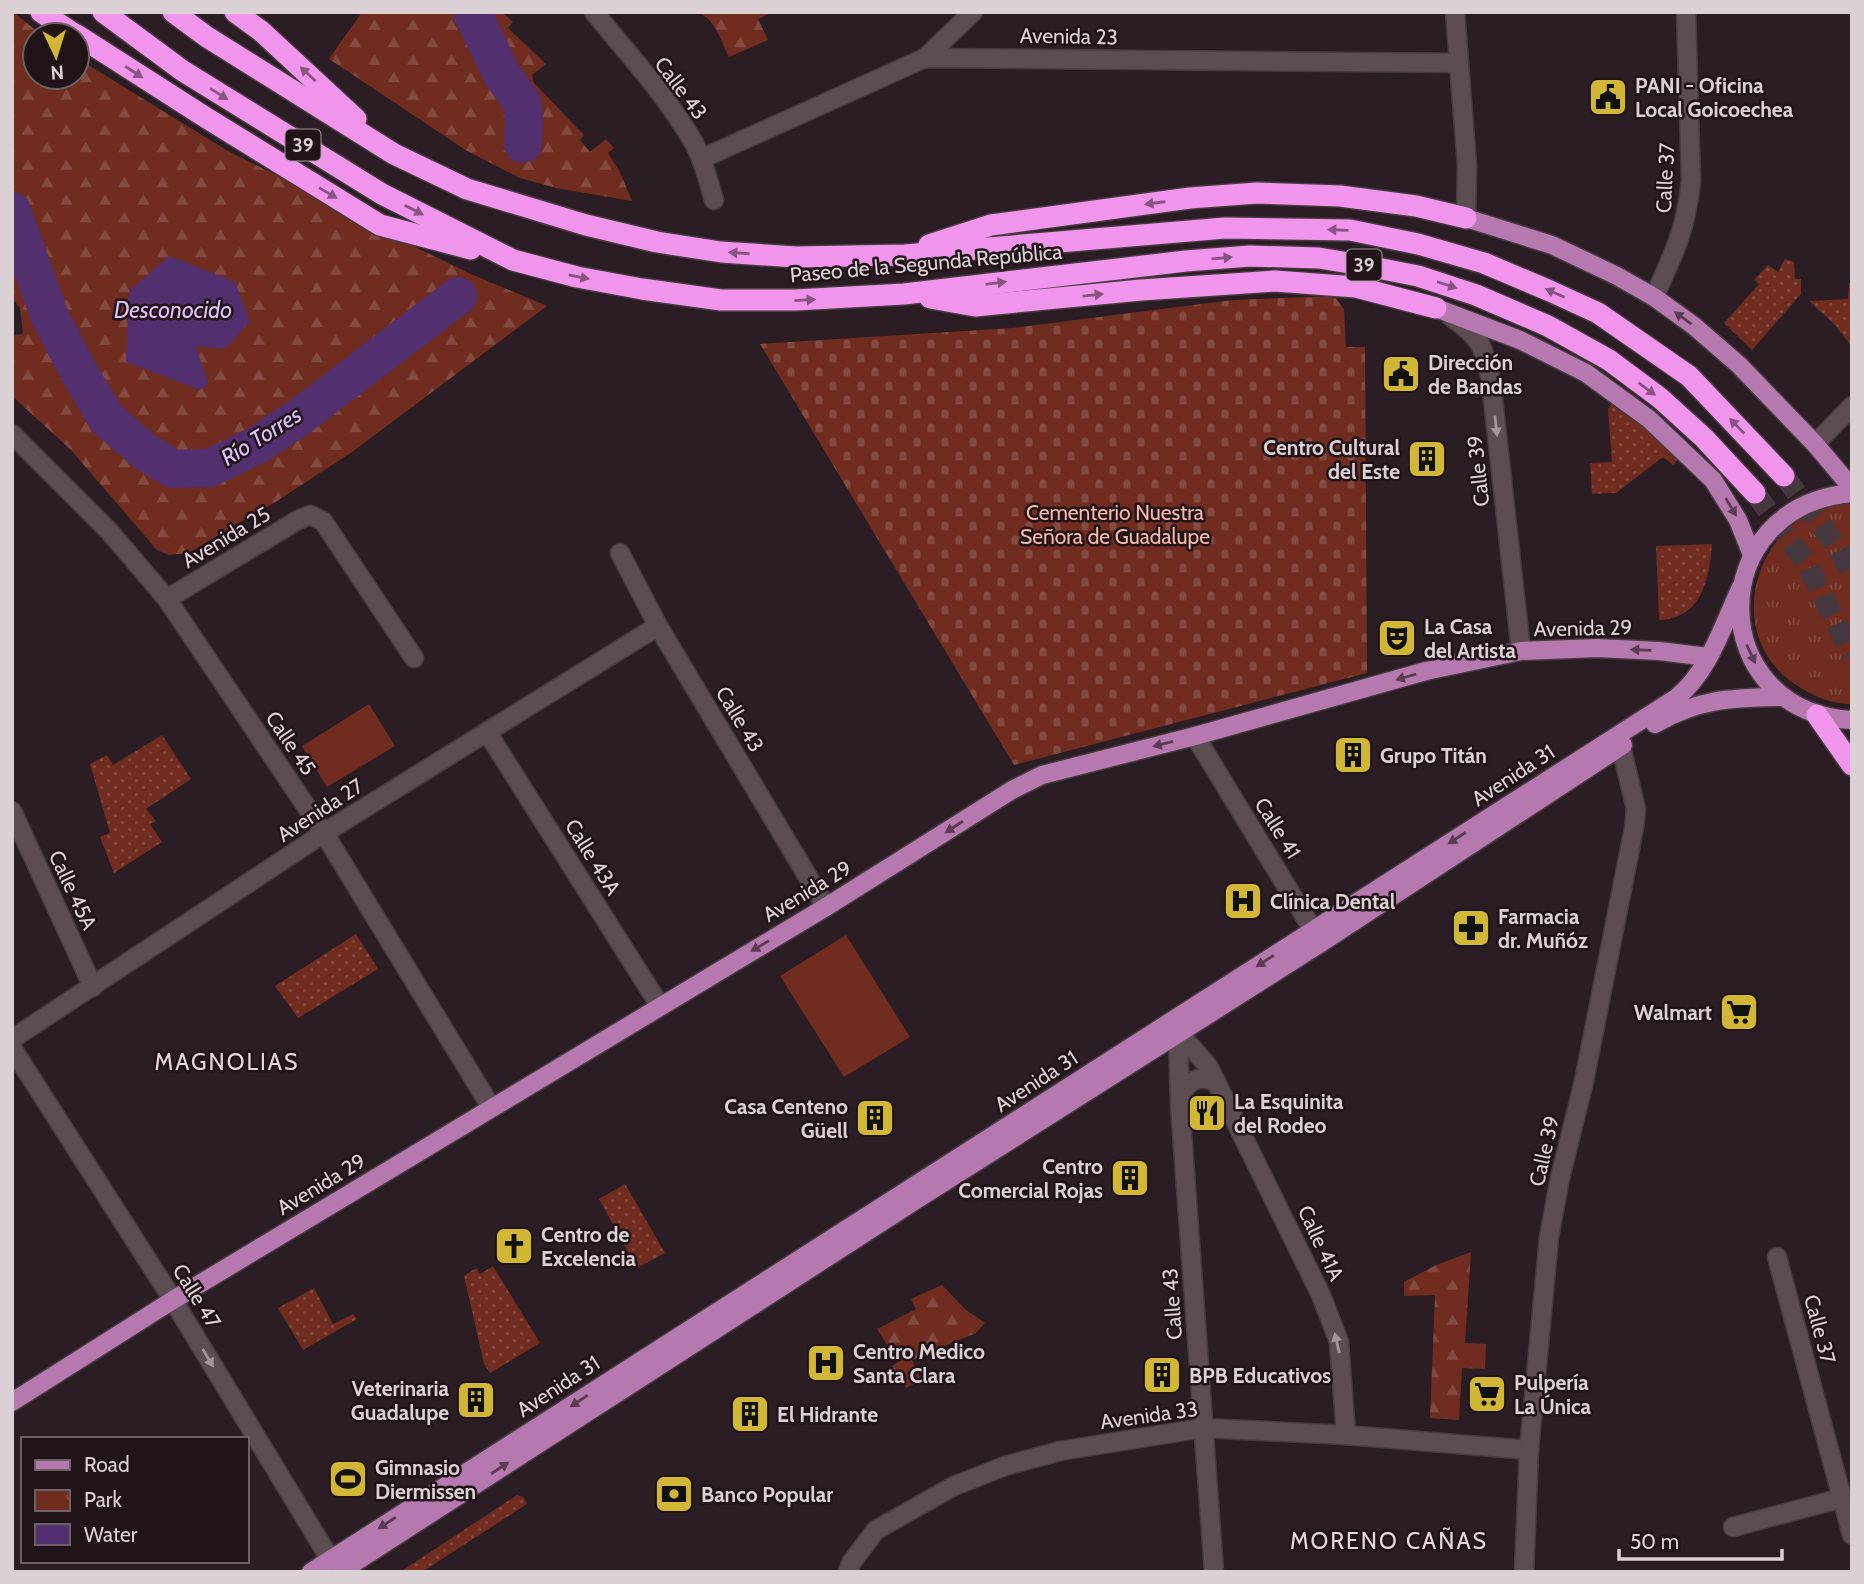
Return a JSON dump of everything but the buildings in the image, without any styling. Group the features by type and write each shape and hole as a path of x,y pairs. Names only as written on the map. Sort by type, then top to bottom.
{"highway":[{"name":"Paseo de la Segunda República","path":"103,12 183,71 382,194 513,260 577,277 721,300 795,300 904,294 1250,256 1319,258 1418,276 1476,295 1548,326 1609,360 1660,398 1704,438 1755,493"},
{"name":"Paseo de la Segunda República","path":"173,12 207,37 394,154 467,189 563,218 657,242 721,252 796,257 905,255 1257,227 1350,230 1418,244 1485,263 1598,313 1689,376 1784,475"},
{"path":"235,12 261,30 394,154"},
{"path":"91,44 380,225 513,260"},
{"path":"905,255 991,225 1189,198 1244,194 1340,196 1416,205 1466,218"},
{"path":"904,294 975,306 1141,290 1275,281 1356,286 1436,308"},
{"path":"1817,715 1852,765"}],"main road":[{"path":"1466,218 1552,245 1654,297 1694,326 1739,365 1815,444 1852,490 1811,501 1790,512 1773,526 1752,555 1741,587 1740,617 1746,646 1759,672 1782,697 1817,715 1852,720"},
{"path":"1436,308 1520,340 1586,373 1649,419 1713,480 1738,520 1752,555"},
{"name":"Avenida 31","path":"1136,1051 1178,1032 1688,689 1708,657 1741,587"},
{"name":"Avenida 29","path":"12,1402 173,1300 826,906 1012,790 1042,775 1195,736 1426,671 1521,651 1609,649 1708,657"},
{"name":"Avenida 31","path":"311,1572 337,1567 1136,1051 1657,723 1680,710 1705,702 1731,698 1782,697"}],"street":[{"name":"Calle 43","path":"594,12 689,136 701,159 714,200"},
{"path":"925,58 973,12"},
{"path":"1455,12 1467,166 1466,218"},
{"name":"Calle 37","path":"1654,297 1676,250 1689,204 1691,168 1686,12"},
{"name":"Avenida 23","path":"701,159 925,58 1458,63"},
{"name":"Calle 39","path":"1436,308 1469,330 1483,346 1491,381 1521,651"},
{"path":"1815,444 1852,406"},
{"name":"Calle 45","path":"12,434 109,531 167,599 324,833 491,1107"},
{"name":"Avenida 25","path":"167,599 310,515 323,521 414,657"},
{"name":"Calle 43","path":"620,553 658,626 826,906"},
{"name":"Avenida 27","path":"12,1039 324,833 658,626"},
{"name":"Calle 43A","path":"487,732 660,1006"},
{"name":"Calle 41","path":"1195,736 1318,936"},
{"name":"Calle 39","path":"1524,1572 1529,1450 1549,1237 1560,1178 1584,1081 1634,828 1636,809 1621,747"},
{"name":"Calle 45A","path":"12,811 17,838 93,987"},
{"name":"Calle 43","path":"1178,1032 1180,1105 1214,1572"},
{"name":"Calle 41A","path":"1178,1032 1208,1066 1321,1295 1339,1342 1346,1435"},
{"name":"Calle 47","path":"12,1048 173,1300 337,1567"},
{"path":"1180,1105 1182,1092 1196,1078 1207,1078 1216,1082"},
{"name":"Calle 37","path":"1777,1257 1852,1535"},
{"name":"Avenida 33","path":"850,1567 876,1530 954,1486 1005,1466 1060,1451 1203,1428 1346,1435 1529,1450"},
{"path":"1733,1527 1842,1498"}],"green space":[{"path":"13,12 24,21 21,21 21,91 91,91 91,67 228,151 409,244 547,306 352,452 277,501 188,553 169,555 157,550 71,450 12,396 12,335 23,334 20,308 12,298"},
{"path":"362,12 502,12 513,22 508,28 546,64 532,75 534,83 584,135 580,140 590,152 606,139 614,148 608,153 620,172 632,201 556,188 520,178 467,151 329,59"},
{"path":"694,12 772,12 758,19 768,40 729,57 712,23"},
{"path":"1785,259 1794,262 1795,279 1801,279 1801,294 1752,350 1724,323 1759,284 1754,280 1768,265 1778,272"},
{"path":"1849,283 1852,283 1852,347 1835,325 1809,301 1848,299"},
{"name":"Cementerio Nuestra Señora de Guadalupe","path":"1334,296 1344,309 1346,347 1365,347 1367,673 1014,765 760,344 1013,328 1233,300"},
{"path":"1615,399 1679,458 1673,465 1663,457 1616,493 1592,494 1590,463 1612,462 1608,409"},
{"path":"1852,502 1852,704 1845,704 1813,695 1775,666 1759,639 1754,608 1758,578 1771,550 1791,526 1818,509"},
{"path":"1712,544 1705,583 1694,605 1674,618 1659,620 1656,546"},
{"path":"369,704 395,746 327,787 302,746"},
{"path":"162,735 191,779 146,809 156,821 150,824 162,842 114,873 100,837 110,833 90,764 107,755 113,765"},
{"path":"356,934 378,969 298,1018 275,986"},
{"path":"846,935 910,1037 844,1077 780,976"},
{"path":"625,1184 665,1253 637,1268 599,1199"},
{"path":"1471,1252 1465,1343 1486,1344 1485,1369 1462,1368 1459,1420 1430,1418 1435,1295 1404,1296 1404,1282 1436,1265"},
{"path":"493,1266 540,1343 490,1373 484,1364 464,1276 476,1268 480,1274"},
{"path":"942,1285 966,1310 985,1323 976,1333 912,1360 921,1380 906,1388 891,1367 898,1362 877,1329 916,1309 911,1299"},
{"path":"314,1288 333,1324 353,1314 357,1319 303,1350 278,1308"},
{"path":"517,1495 523,1497 527,1504 422,1572 400,1572"}],"water":[{"name":"Desconocido","path":"169,256 235,282 250,321 225,349 196,346 208,384 200,390 126,362 129,291"}],"waterway":[{"name":"Río Torres","path":"472,12 502,75 522,102 523,144"},
{"name":"Río Torres","path":"12,211 50,317 107,419 144,451 173,469 210,468 259,444 302,415 458,296"}],"tunnel":[{"path":"1784,476 1838,548 1852,575"},
{"path":"1755,493 1807,564 1852,655"}],"place":[{"name":"PANI - Oficina Local Goicoechea","path":"1608,97"},
{"name":"Dirección de Bandas","path":"1401,374"},
{"name":"Centro Cultural del Este","path":"1427,459"},
{"name":"La Casa del Artista","path":"1397,638"},
{"name":"Grupo Titán","path":"1353,755"},
{"name":"Clínica Dental","path":"1243,901"},
{"name":"Farmacia dr. Muñóz","path":"1471,928"},
{"name":"Walmart","path":"1739,1012"},
{"name":"La Esquinita del Rodeo","path":"1207,1113"},
{"name":"Casa Centeno Güell","path":"875,1118"},
{"name":"Centro Comercial Rojas","path":"1130,1178"},
{"name":"Centro de Excelencia","path":"514,1246"},
{"name":"Centro Medico Santa Clara","path":"826,1363"},
{"name":"BPB Educativos","path":"1162,1375"},
{"name":"Pulpería La Única","path":"1487,1394"},
{"name":"Veterinaria Guadalupe","path":"476,1400"},
{"name":"El Hidrante","path":"750,1414"},
{"name":"Gimnasio Diermissen","path":"348,1479"},
{"name":"Banco Popular","path":"674,1494"}],"district":[{"name":"MAGNOLIAS","path":"227,1062"},
{"name":"MORENO CAÑAS","path":"1389,1541"}]}
